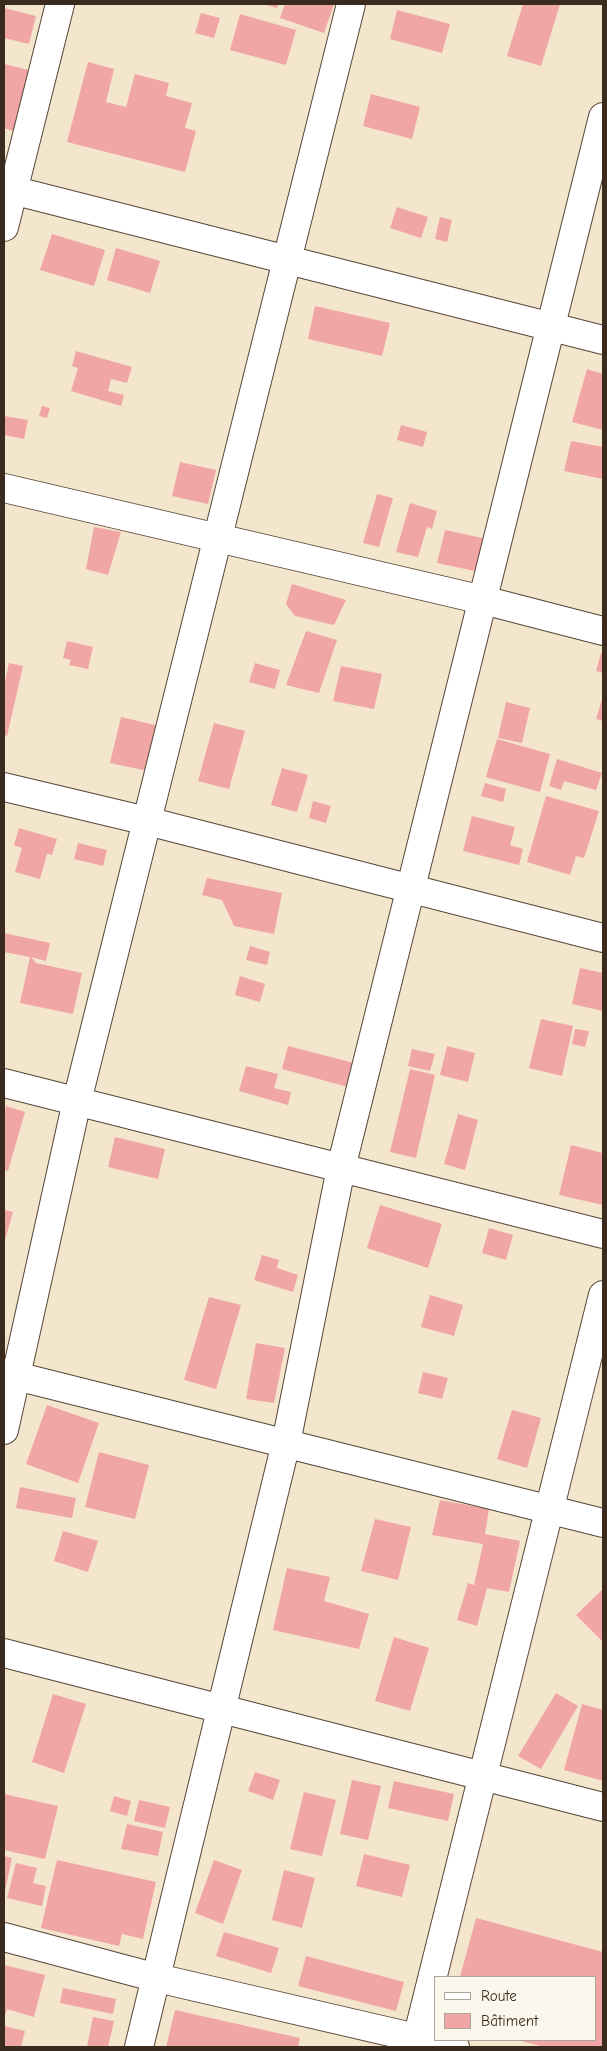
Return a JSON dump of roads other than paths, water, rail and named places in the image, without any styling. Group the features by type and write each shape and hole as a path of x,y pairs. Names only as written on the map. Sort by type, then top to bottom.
{"street":[{"path":"4,227 8,189 60,4"},
{"path":"4,1430 10,1375 351,4"},
{"path":"139,2047 286,1442 341,1168 603,117"},
{"path":"8,189 603,340"},
{"path":"4,488 483,600 603,631"},
{"path":"4,787 147,821 603,938"},
{"path":"4,1083 603,1234"},
{"path":"417,2042 603,1294"},
{"path":"10,1375 286,1442 603,1523"},
{"path":"4,1653 603,1807"},
{"path":"4,1937 157,1978 417,2042 455,2047"}]}
